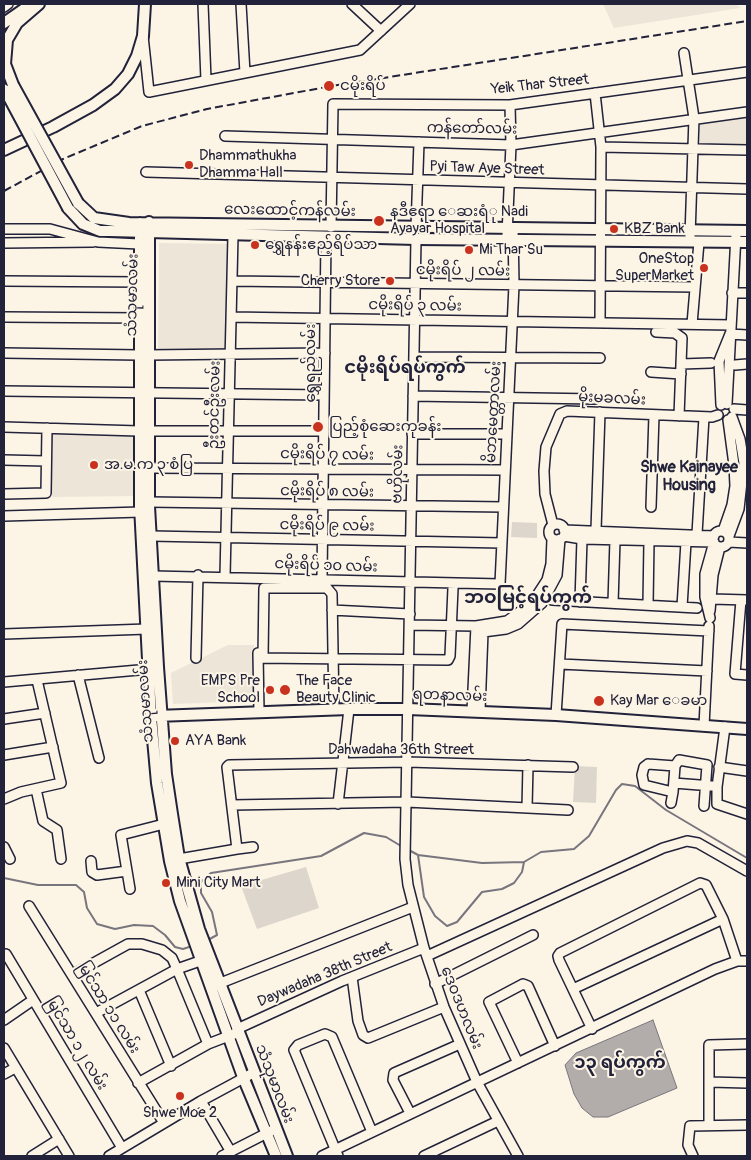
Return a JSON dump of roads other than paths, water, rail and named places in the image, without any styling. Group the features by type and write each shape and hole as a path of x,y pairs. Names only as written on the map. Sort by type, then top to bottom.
{"main road":[{"path":"4,23 32,4"},
{"path":"7,88 5,64 8,40 17,23 39,4"},
{"path":"4,150 53,127 93,105 115,89 128,74 137,56 143,36 145,4"},
{"name":"လေးထောင့်ကန်လမ်း","path":"4,74 7,88 83,224 100,231 144,227 331,227 416,239 511,239 691,230 736,236 747,242"},
{"name":"လေးထောင့်ကန်လမ်း","path":"144,227 233,235 326,237 416,228 510,228 694,242 736,236 747,232"},
{"name":"သံသုမာလမ်း","path":"143,355 138,282 139,244 144,227"},
{"name":"သံသုမာလမ်း","path":"144,227 143,431 147,629 151,716 157,783 164,824 202,957 234,1033 270,1131 276,1156"},
{"path":"416,228 416,239"},
{"name":"သံသုမာလမ်း","path":"143,431 148,468 145,506 151,536 166,774 175,860"},
{"name":"ရတနာလမ်း","path":"151,716 334,709 408,709 556,715 747,729"},
{"name":"သံသုမာလမ်း","path":"270,1131 287,1156"}],"street":[{"path":"4,7 8,4"},
{"path":"203,4 206,80"},
{"path":"241,4 245,73"},
{"path":"352,4 381,31"},
{"path":"143,36 148,92 360,50 410,4"},
{"path":"684,53 694,118 691,230 694,242 695,287 692,324"},
{"name":"Yeik Thar Street","path":"333,139 334,104 510,105 747,72"},
{"path":"595,93 601,147 599,234 600,322"},
{"name":"မိဘမေတ္တာလမ်း","path":"498,584 502,582 502,543 514,285 509,183 511,145 510,105"},
{"name":"ကန်တော်လမ်း","path":"225,136 511,145 599,131 747,112"},
{"path":"331,227 333,139"},
{"path":"416,228 419,142"},
{"path":"601,147 747,150"},
{"name":"Pyi Taw Aye Street","path":"146,172 747,189"},
{"path":"4,229 50,228 98,242"},
{"name":"ဦးတင်ဦးလမ်း","path":"225,576 233,235"},
{"path":"560,536 596,530 697,534 725,547 735,486 728,411 728,365 732,345 730,330 736,236"},
{"name":"ရွှေရည်လမ်း","path":"322,579 326,237"},
{"name":"ဗဟိုလမ်း","path":"407,802 416,239"},
{"path":"4,243 98,242 139,244"},
{"path":"4,281 138,282"},
{"name":"ငမိုးရိပ် ၂ လမ်း","path":"232,281 695,287"},
{"path":"732,293 747,293"},
{"path":"4,317 139,318"},
{"name":"ငမိုးရိပ် ၃ လမ်း","path":"231,317 692,324 730,330 747,335"},
{"path":"656,332 675,333 682,338 679,416"},
{"path":"4,353 143,355 325,353"},
{"path":"414,356 600,358"},
{"path":"682,364 711,363"},
{"path":"735,365 747,364"},
{"path":"651,372 681,374"},
{"path":"4,390 324,395"},
{"path":"413,396 595,399"},
{"path":"728,411 747,410"},
{"name":"မိုးမခလမ်း","path":"554,525 545,494 544,471 546,447 554,423 560,414 567,411 704,417 718,415 722,420 728,411"},
{"path":"596,530 600,412"},
{"path":"651,508 654,414"},
{"path":"697,534 704,417"},
{"path":"4,427 143,431 324,431"},
{"path":"4,494 46,494 47,428"},
{"path":"412,434 507,434"},
{"path":"4,460 46,461"},
{"name":"ငမိုးရိပ် ၇ လမ်း","path":"148,468 505,470"},
{"name":"ငမိုးရိပ် ၈ လမ်း","path":"4,516 145,506 227,504 504,507"},
{"path":"410,625 479,629 507,621 532,603 547,580 560,536 561,526 554,525 549,532 560,536 582,539 716,542"},
{"path":"704,726 712,575 717,532 747,543"},
{"name":"ငမိုးရိပ် ၉ လမ်း","path":"151,536 502,543"},
{"path":"580,602 582,539"},
{"path":"613,603 615,540"},
{"path":"648,605 649,541"},
{"path":"682,607 686,542"},
{"path":"710,618 704,597 705,574 716,542"},
{"path":"196,658 198,575"},
{"name":"ငမိုးရိပ် ၁၀ လမ်း","path":"153,576 198,575 498,584"},
{"path":"257,577 261,658"},
{"path":"259,712 264,588 327,588 332,594 334,709"},
{"path":"261,658 450,659 454,588"},
{"path":"712,599 744,600 735,674 747,675"},
{"path":"552,600 697,608"},
{"path":"332,610 410,614"},
{"path":"556,715 562,628 565,623 709,631"},
{"path":"4,634 147,629"},
{"path":"476,711 479,629"},
{"path":"560,664 707,671"},
{"path":"4,682 150,668"},
{"path":"78,675 98,758"},
{"path":"4,799 61,783 37,680"},
{"path":"338,804 349,709"},
{"path":"4,719 45,713"},
{"path":"725,727 717,787 717,804 747,814"},
{"path":"4,755 53,747"},
{"path":"671,803 675,766 679,760 704,763 708,767 704,806"},
{"name":"Dahwadaha 36th Street","path":"232,806 228,765 408,762 573,767"},
{"path":"675,766 646,764 642,781 646,787 717,787"},
{"path":"527,808 528,765"},
{"path":"719,768 747,771"},
{"path":"36,789 43,821 57,830 61,858"},
{"path":"237,849 232,806 407,802 568,810"},
{"name":"ဒေဝဒဟလမ်း","path":"407,802 405,860 413,907 435,984 477,1082 518,1156"},
{"path":"130,889 121,835 164,824"},
{"name":"Daywadaha 38th Street","path":"138,1083 208,1044 352,977 425,952 663,848 687,841 698,842 747,871"},
{"path":"4,847 10,860"},
{"path":"175,860 253,847"},
{"path":"91,861 92,872 97,875 128,871"},
{"path":"322,1156 337,1153 372,1132 410,1113 592,1029 715,969 742,961 706,885 700,883 560,953 558,956 592,1029"},
{"name":"မြင်သာ ၁၁ လမ်း","path":"29,906 164,1124"},
{"path":"215,985 413,907"},
{"path":"574,989 722,919"},
{"path":"435,984 533,935"},
{"path":"72,975 128,944 142,944 162,950 172,958 208,1044"},
{"name":"မြင်သာ ၁၂ လမ်း","path":"6,954 122,1148"},
{"path":"96,1014 202,957"},
{"path":"352,977 358,1021 363,1035 368,1038 444,1007"},
{"path":"518,1063 489,1002 523,984 528,986 555,1046"},
{"path":"139,990 171,1066"},
{"path":"4,1020 33,1000"},
{"path":"337,1153 294,1050 298,1045 325,1034 332,1037 372,1132"},
{"path":"410,1113 393,1080 394,1073 460,1044"},
{"path":"709,1125 709,1045 747,1044"},
{"path":"4,1048 69,1156"},
{"path":"4,1074 15,1068"},
{"path":"109,1156 248,1075"},
{"path":"710,1082 747,1083"},
{"path":"201,1101 226,1154 270,1131"},
{"path":"424,1156 498,1121"},
{"path":"692,1156 688,1145 688,1128 709,1125 747,1125"},
{"path":"32,1156 59,1140"}],"waterway":[{"path":"407,849 418,855 482,863 524,862 541,852 574,849 589,836 616,790 622,784 635,786 666,810 747,858"},
{"path":"206,941 217,935 212,912 201,893 201,882 211,873 321,856 364,833 386,837 401,846"},
{"path":"418,855 424,897 435,916 447,926 457,922 482,892 502,889 514,883 522,872 524,862"},
{"path":"4,878 38,885 76,885 84,892 87,908 97,924 115,929 134,925 153,926 165,935 175,947 183,949 192,946"}],"railway":[{"path":"4,191 63,159 142,126 207,109 332,86 747,21"}],"place":[{"name":"ငမိုးရိပ်","path":"329,86"},
{"name":"Dhammathukha Dhamma Hall","path":"189,165"},
{"name":"နဒီဧရာ ေဆးရံု Nadi Ayayar Hospital","path":"379,221"},
{"name":"KBZ Bank","path":"614,229"},
{"name":"ရွှေနန်းဧည့်ရိပ်သာ","path":"255,245"},
{"name":"Mi Thar Su","path":"469,250"},
{"name":"OneStop SuperMarket","path":"704,268"},
{"name":"Cherry Store","path":"390,281"},
{"name":"ပြည့်စုံဆေးကုခန်း","path":"318,427"},
{"name":"အ.မ.က ၃ စံပြ","path":"94,465"},
{"name":"EMPS Pre School","path":"270,690"},
{"name":"The Face Beauty Clinic","path":"285,690"},
{"name":"Kay Mar ေခမာ","path":"599,701"},
{"name":"AYA Bank","path":"175,741"},
{"name":"Mini City Mart","path":"166,883"},
{"name":"Shwe Moe 2","path":"180,1096"}],"district":[{"name":"ငမိုးရိပ်ရပ်ကွက်","path":"405,368"},
{"name":"Shwe Kainayee Housing","path":"689,477"},
{"name":"ဘဝမြင့်ရပ်ကွက်","path":"528,598"},
{"name":"၁၃ ရပ်ကွက်","path":"620,1063"}]}
